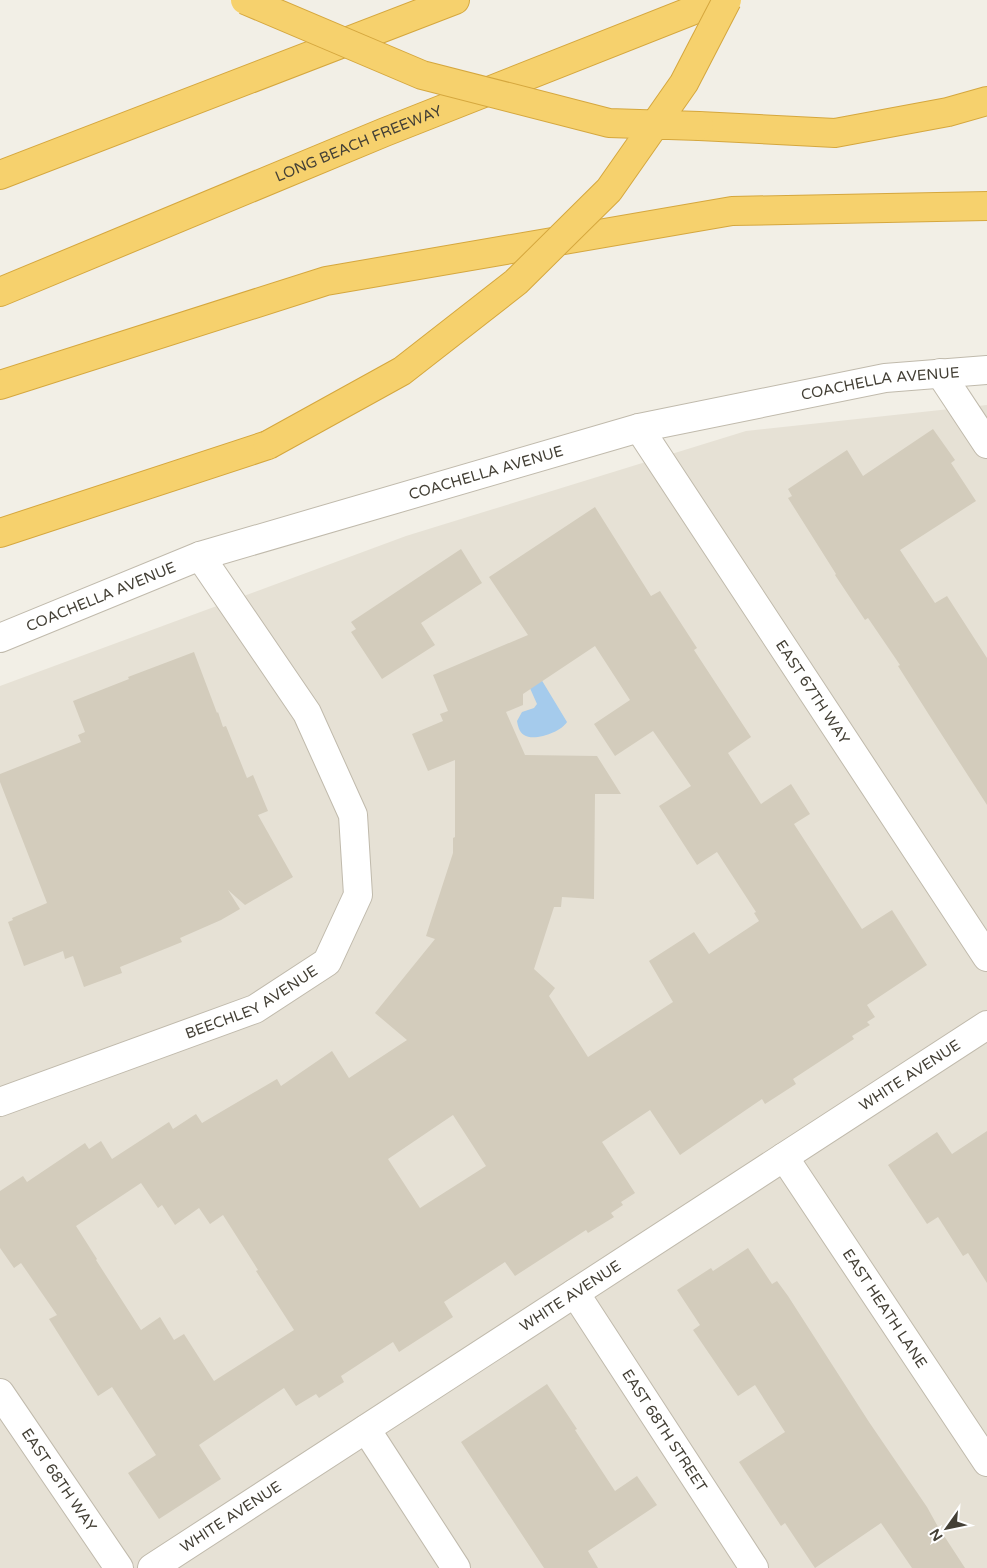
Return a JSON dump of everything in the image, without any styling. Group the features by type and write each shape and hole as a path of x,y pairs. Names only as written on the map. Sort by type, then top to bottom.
{"highway":[{"path":"245,0 422,74 609,123 835,133 948,112 987,100"},
{"path":"0,175 455,0"},
{"name":"LONG BEACH FREEWAY","path":"0,292 385,132 719,0"},
{"path":"0,533 268,445 402,371 516,282 609,190 684,84 727,0"},
{"path":"0,385 326,280 732,211 987,206"}],"street":[{"name":"COACHELLA AVENUE","path":"0,638 200,556 639,428 885,378 987,370"},
{"path":"940,373 987,444"},
{"name":"EAST 67TH WAY","path":"639,428 987,957"},
{"name":"BEECHLEY AVENUE","path":"0,1102 255,1009 327,962 358,896 354,815 307,713 200,556"},
{"name":"WHITE AVENUE","path":"152,1568 987,1025"},
{"name":"EAST HEATH LANE","path":"784,1157 987,1462"},
{"name":"EAST 68TH STREET","path":"575,1293 754,1568"},
{"name":"EAST 68TH WAY","path":"0,1393 119,1568"},
{"path":"366,1429 456,1568"}],"shaded area":[{"path":"987,405 987,1568 0,1568 0,686 406,536 746,431"}],"water":[{"path":"541,679 567,722 564,726 547,735 528,737 521,732 517,721 522,712 534,708 537,704 529,686"}],"building":[{"path":"933,429 955,460 951,463 976,501 900,550 935,603 947,596 987,658 987,805 898,666 900,665 868,618 865,620 788,498 792,496 788,489 847,450 863,476"},
{"path":"595,507 651,596 660,591 697,648 694,650 751,737 728,753 761,804 791,784 810,814 794,824 862,929 892,910 927,965 867,1005 875,1017 867,1022 870,1025 852,1036 854,1039 793,1079 796,1084 765,1104 762,1099 680,1155 650,1110 602,1142 635,1193 621,1202 623,1205 611,1213 614,1217 588,1233 586,1230 515,1276 505,1262 444,1302 453,1317 399,1352 393,1342 341,1376 344,1382 319,1398 316,1394 296,1406 284,1388 199,1445 221,1479 159,1519 128,1473 156,1455 112,1387 98,1396 49,1319 57,1315 21,1263 14,1268 0,1248 0,1191 23,1176 27,1182 85,1143 89,1149 101,1141 112,1159 169,1122 173,1129 196,1114 202,1123 277,1079 281,1086 332,1051 349,1078 407,1040 375,1013 435,939 426,936 453,853 453,838 455,837 455,760 428,771 412,734 443,721 440,714 448,711 433,675 528,635 489,577","holes":["595,646 630,700 594,724 615,756 653,731 691,786 659,806 697,865 717,852 756,912 754,913 759,921 709,954 694,932 649,961 673,1002 588,1057 549,996 555,988 534,969 554,907 561,907 562,897 594,899 595,794 621,794 597,756 525,755 506,712 523,705 523,694","453,1115 486,1166 420,1208 388,1159","141,1183 158,1208 162,1205 175,1225 199,1208 210,1224 223,1215 294,1330 214,1381 184,1334 174,1340 160,1317 141,1330 76,1226"]},
{"path":"461,549 482,583 421,623 435,645 382,679 351,632 356,629 351,622"},
{"path":"194,652 223,727 226,726 247,778 253,775 268,811 258,815 293,877 245,905 228,890 240,909 221,920 180,938 182,942 120,967 122,973 84,987 73,956 65,959 63,951 24,966 8,922 13,920 12,918 47,903 0,782 0,774 81,742 78,735 85,732 73,701 129,679 128,677"},
{"path":"987,1131 987,1283 968,1253 963,1256 938,1217 927,1224 888,1165 937,1132 952,1154"},
{"path":"748,1248 772,1284 777,1281 788,1296 965,1568 912,1568 881,1523 815,1568 785,1523 781,1526 739,1462 785,1432 755,1385 738,1396 693,1330 700,1325 677,1290 711,1268 713,1271"},
{"path":"547,1384 615,1491 637,1476 657,1505 588,1551 598,1568 544,1568 461,1442"}]}
